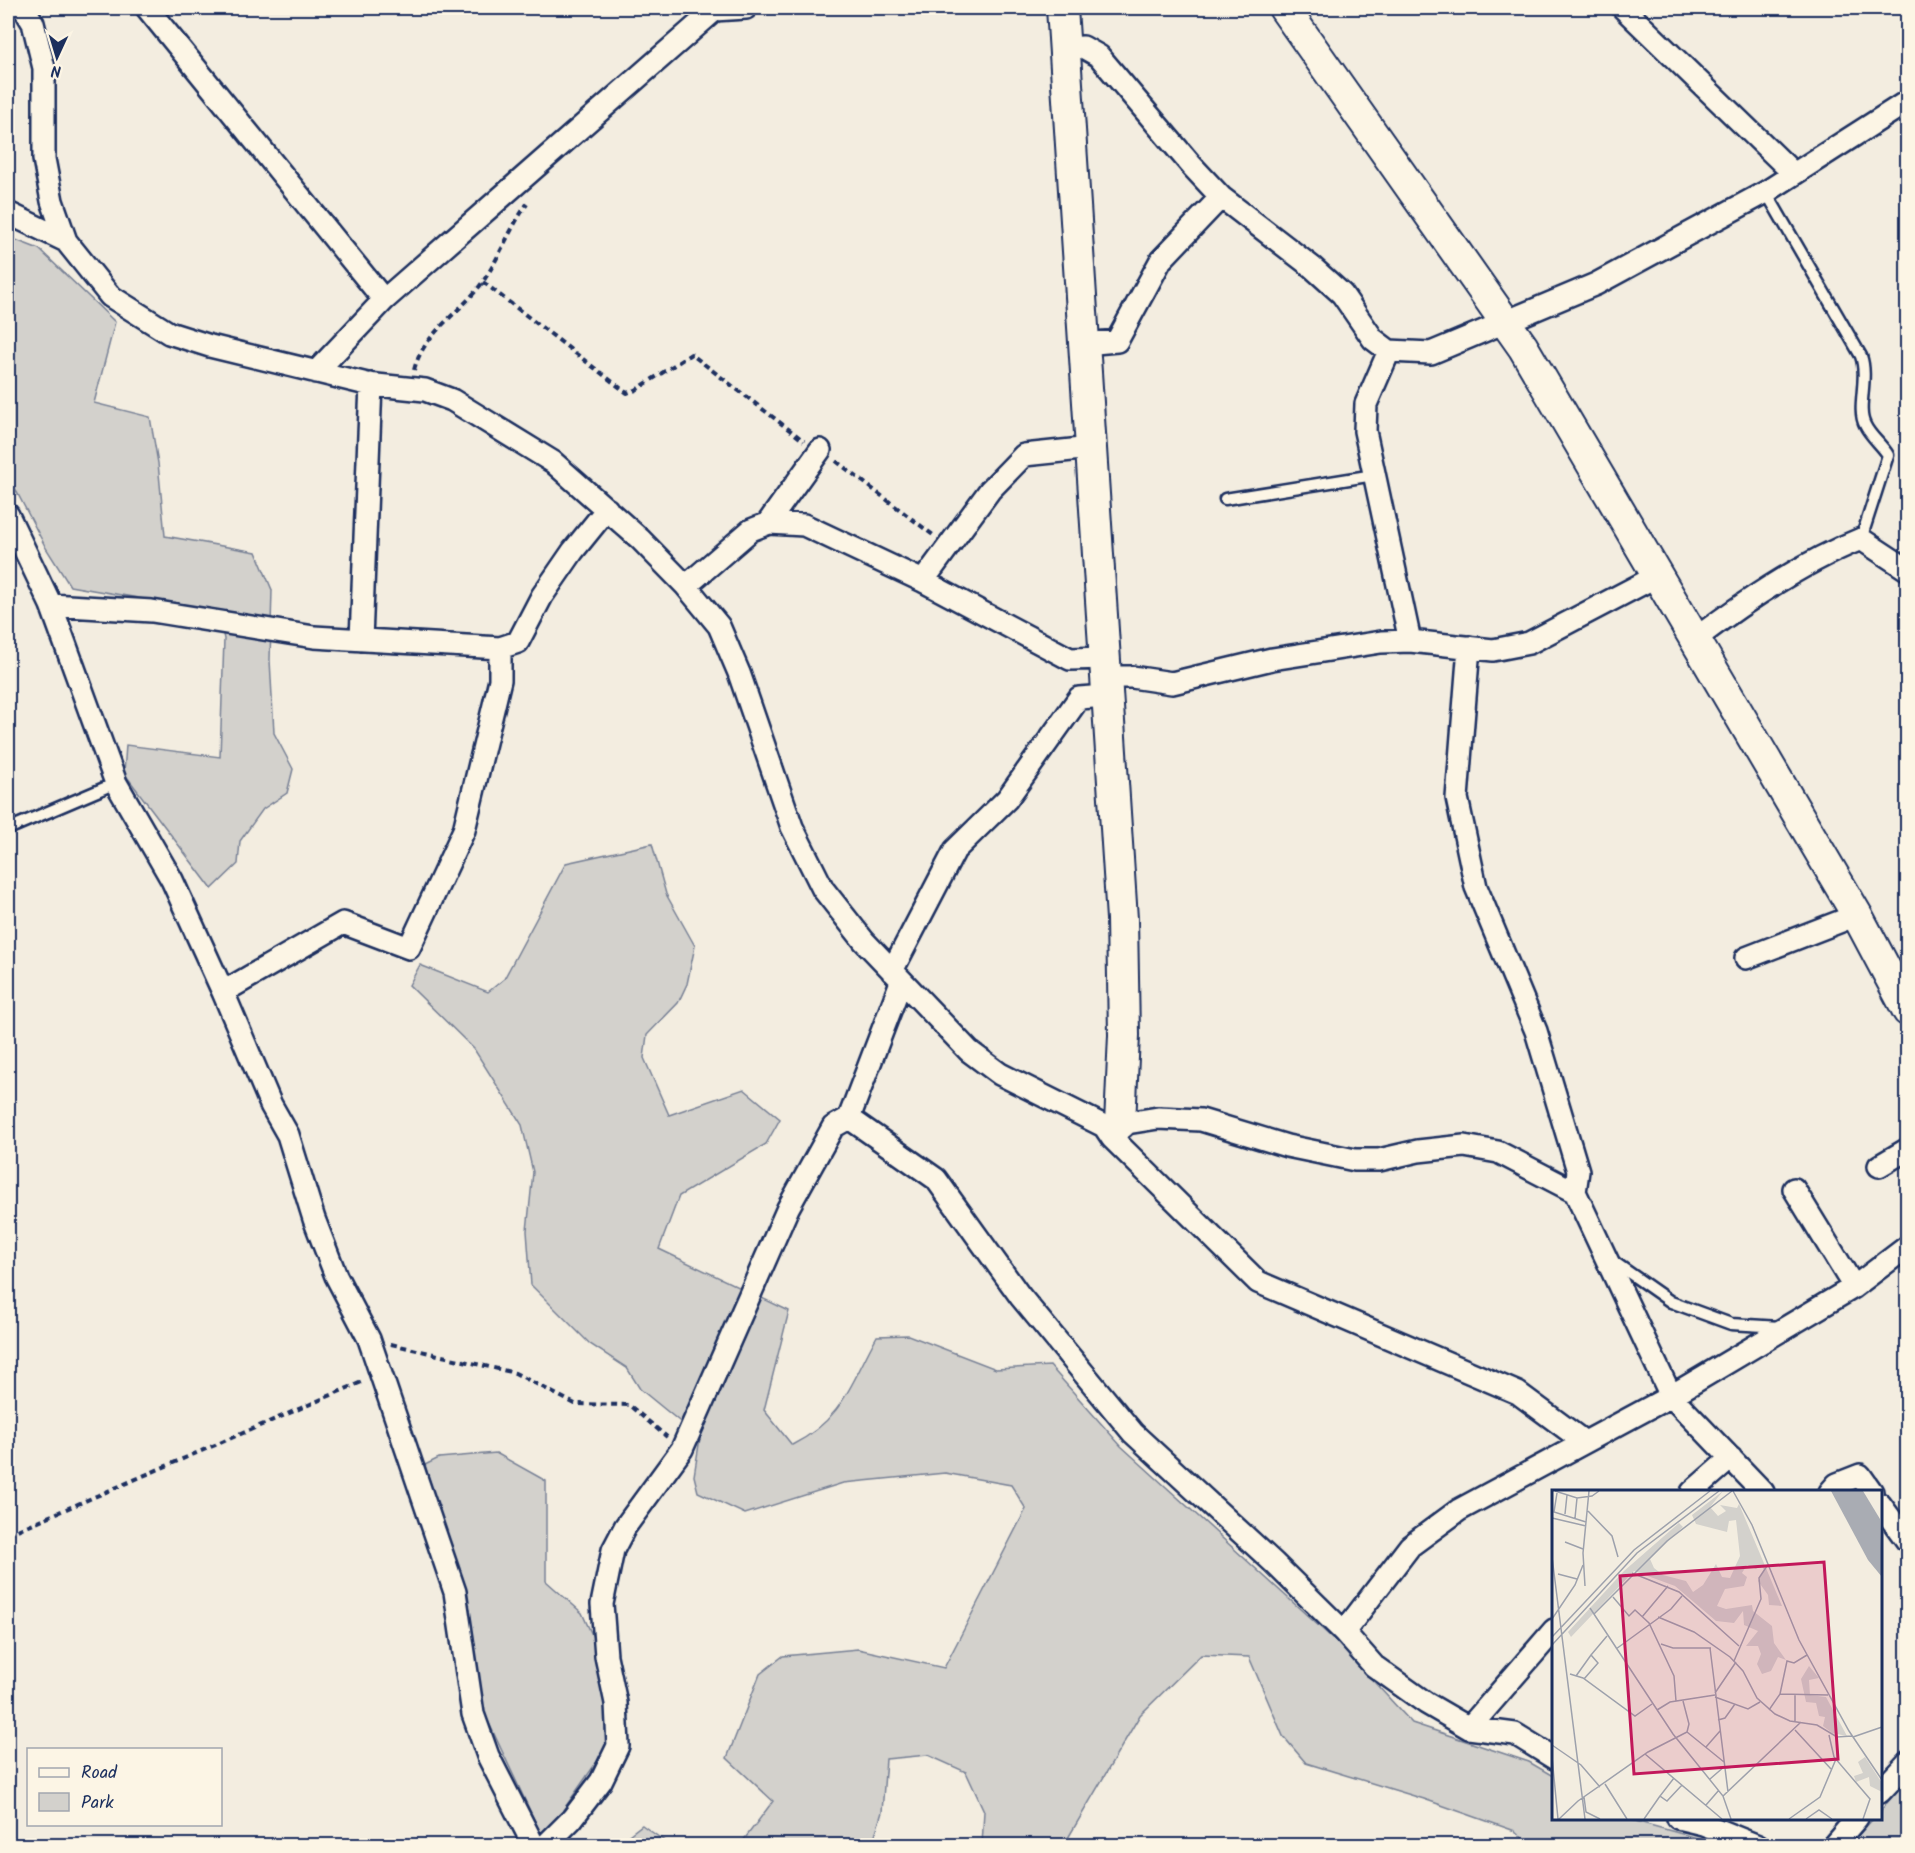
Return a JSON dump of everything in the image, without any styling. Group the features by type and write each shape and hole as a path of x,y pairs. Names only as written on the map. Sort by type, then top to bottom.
{"street":[{"path":"24,8 33,23 44,69 44,159 52,201 66,242 110,296 169,333 316,372 371,384 425,390 452,400 553,462 607,509 686,586 719,626 740,673 792,827 823,889 864,941 969,1051 1000,1074 1112,1125 1158,1118 1201,1120 1287,1146 1355,1160 1379,1160 1418,1151 1464,1146 1498,1152 1575,1192"},
{"path":"147,8 384,300"},
{"path":"316,372 384,300 716,9 746,8"},
{"path":"1066,8 1065,48 1122,920 1124,1035 1112,1138 1258,1282 1518,1393 1583,1441"},
{"path":"1284,8 1506,323 1857,915 1898,974 1908,1011"},
{"path":"1623,8 1793,173"},
{"path":"1065,48 1083,47 1099,56 1221,197 1342,294 1373,339 1389,351 1431,353 1605,279 1766,192 1908,101"},
{"path":"1084,344 1117,341 1161,260 1221,197"},
{"path":"8,213 66,242"},
{"path":"1389,351 1366,404 1365,430 1410,642"},
{"path":"362,640 371,384"},
{"path":"923,581 990,490 1024,455 1091,448"},
{"path":"767,524 820,450"},
{"path":"51,605 152,610 246,628 362,640 500,648 518,642 542,596 573,551 607,509"},
{"path":"8,515 51,605 116,783 172,880 223,992 271,1105 288,1135 314,1219 336,1276 369,1339 455,1592 473,1714 488,1756 534,1845"},
{"path":"686,586 751,530 767,524 804,525 923,581 1106,677 1132,677 1172,682 1272,659 1381,642 1410,642 1493,650 1529,643 1657,576"},
{"path":"1694,640 1734,610 1839,548 1862,539 1908,570"},
{"path":"1469,647 1457,798 1476,886 1543,1053 1578,1170 1575,1192 1671,1396 1762,1490"},
{"path":"223,992 343,923 409,948 464,830 500,680 500,648"},
{"path":"545,1845 572,1819 601,1781 618,1746 616,1703 606,1656 602,1604 613,1550 625,1527 682,1449 788,1208 833,1127 849,1118 897,977 955,850 1007,799 1079,698 1106,677"},
{"path":"1746,958 1857,915"},
{"path":"849,1118 936,1179 1020,1296 1133,1433 1344,1632 1374,1666 1426,1703 1469,1728 1515,1734 1552,1757"},
{"path":"1879,1166 1908,1149"},
{"path":"1794,1190 1854,1287"},
{"path":"1344,1632 1410,1546 1459,1510 1583,1441 1671,1396 1854,1287 1908,1246"},
{"path":"1693,1490 1731,1458"},
{"path":"1831,1490 1837,1484 1860,1475 1871,1490"},
{"path":"1882,1505 1908,1542"},
{"path":"1469,1728 1552,1632"},
{"path":"1882,1791 1908,1762"},
{"path":"1687,1820 1704,1824 1758,1845"},
{"path":"1833,1845 1855,1820"}],"lane":[{"path":"1766,192 1861,356 1866,369 1862,414 1865,426 1888,455 1862,539"},
{"path":"1225,499 1374,476"},
{"path":"8,829 116,783"},
{"path":"1604,1255 1671,1302 1731,1324 1786,1327"}],"path":[{"path":"410,388 417,358 437,329 483,282 512,226 532,196"},
{"path":"483,282 627,393 636,390 692,354 947,546"},
{"path":"369,1339 515,1373 575,1404 628,1405 682,1449"},
{"path":"8,1534 382,1374"}],"green space":[{"path":"8,237 39,249 115,322 94,403 150,417 158,463 165,536 256,552 272,590 270,660 274,733 293,769 287,793 263,809 240,841 238,864 212,889 124,773 126,745 220,757 224,639 218,612 70,586 46,548 8,475"},
{"path":"652,844 666,894 695,946 687,984 678,1003 647,1035 644,1058 669,1115 744,1089 780,1119 766,1144 679,1196 659,1249 789,1311 764,1410 792,1445 810,1435 835,1411 877,1336 908,1335 996,1369 1050,1366 1121,1446 1342,1647 1412,1723 1529,1762 1552,1775 1552,1820 1632,1820 1722,1845 1530,1845 1515,1831 1424,1799 1306,1763 1283,1736 1249,1657 1201,1655 1140,1715 1064,1845 982,1845 984,1811 966,1772 928,1755 886,1759 882,1812 872,1845 740,1845 773,1801 727,1758 760,1674 783,1656 858,1649 944,1668 1026,1509 1011,1485 945,1473 843,1483 745,1514 698,1492 694,1476 700,1438 640,1389 627,1368 590,1344 531,1285 527,1231 533,1172 522,1125 474,1049 409,985 420,965 488,992 504,979 566,863"},
{"path":"496,1453 546,1481 546,1581 582,1613 629,1716 563,1810 575,1845 546,1845 481,1706 458,1575 425,1465 439,1458"},
{"path":"1907,1779 1907,1845 1849,1845 1872,1820 1882,1820 1882,1809"},
{"path":"642,1825 670,1845 616,1845"}]}
